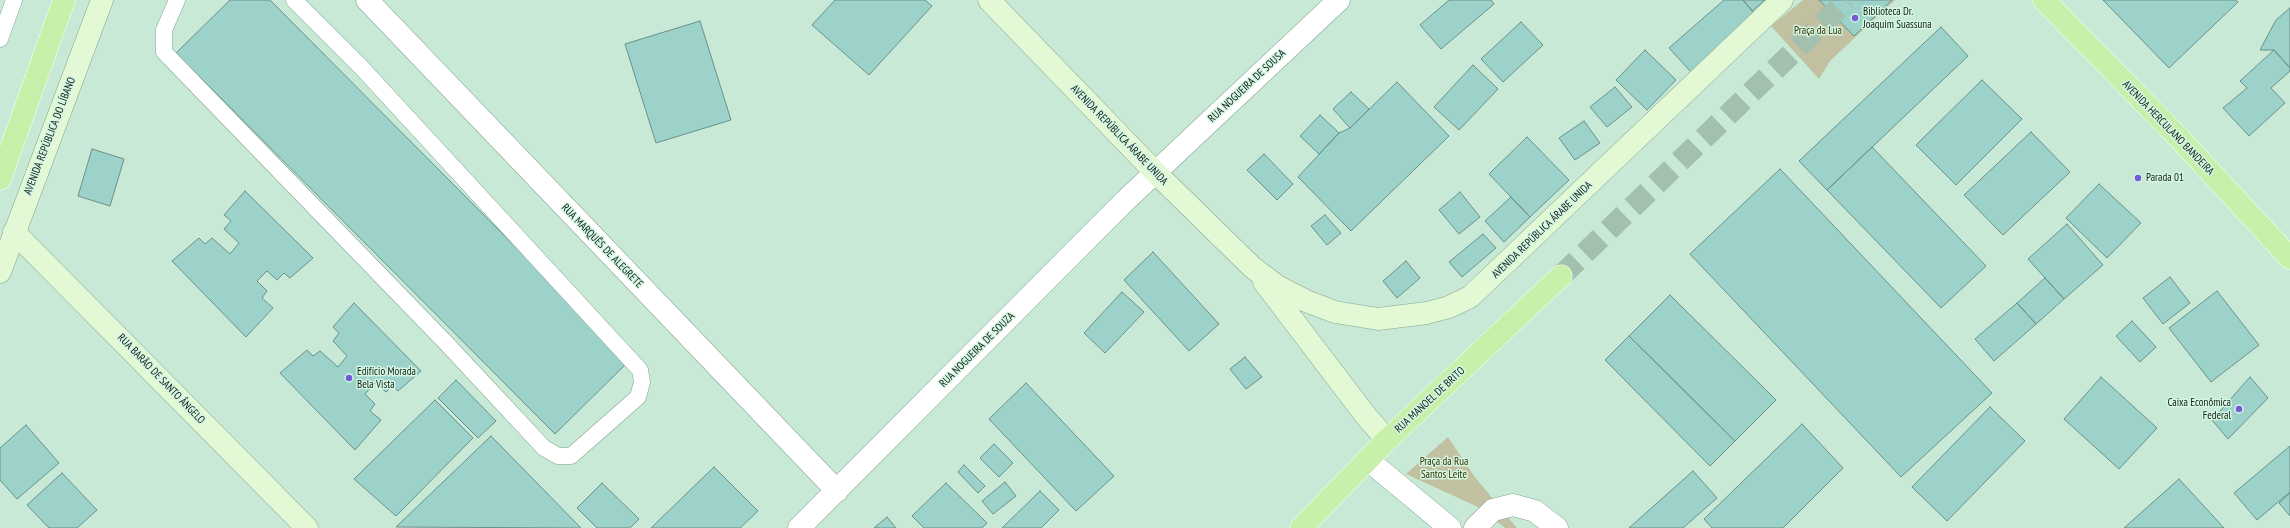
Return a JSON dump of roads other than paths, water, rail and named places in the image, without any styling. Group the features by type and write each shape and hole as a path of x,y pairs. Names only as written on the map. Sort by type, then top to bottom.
{"main road":[{"path":"0,179 64,0"},
{"name":"AVENIDA HERCULANO BANDEIRA","path":"2044,0 2180,139 2290,258"},
{"name":"RUA MANOEL DE BRITO","path":"1301,528 1387,440 1561,276"}],"street":[{"name":"AVENIDA REPÚBLICA DO LÍBANO","path":"0,272 102,0"},
{"name":"RUA MARQUÊS DE ALEGRETE","path":"367,0 837,491"},
{"name":"AVENIDA REPÚBLICA ÁRABE UNIDA","path":"989,0 1155,172 1252,267 1362,411 1387,440"},
{"name":"RUA NOGUEIRA DE SOUSA","path":"1155,172 1339,0"},
{"name":"AVENIDA REPÚBLICA ÁRABE UNIDA","path":"1252,267 1278,286 1306,301 1356,316 1378,319 1427,314 1449,307 1470,297 1782,0"},
{"name":"RUA NOGUEIRA DE SOUZA","path":"799,528 1155,172"},
{"name":"RUA BARÃO DE SANTO ÂNGELO","path":"14,232 307,528"},
{"path":"1368,460 1450,528"},
{"path":"1475,528 1493,510 1513,505 1535,511 1557,528"}],"lane":[{"path":"0,39 14,0"},
{"path":"177,0 164,30 164,52 447,344 544,448 558,456 571,456 638,397 642,382 640,370 361,67 294,0"}],"tunnel":[{"path":"1561,276 1847,0"}],"place":[{"name":"Biblioteca Dr. Joaquim Suassuna","path":"1855,18"},
{"name":"Parada 01","path":"2138,178"},
{"name":"Edifício Morada Bela Vista","path":"349,378"},
{"name":"Caixa Econômica Federal","path":"2239,409"}],"park label":[{"name":"Praça da Lua","path":"1818,31"},
{"name":"Praça da Rua Santos Leite","path":"1444,468"}]}
